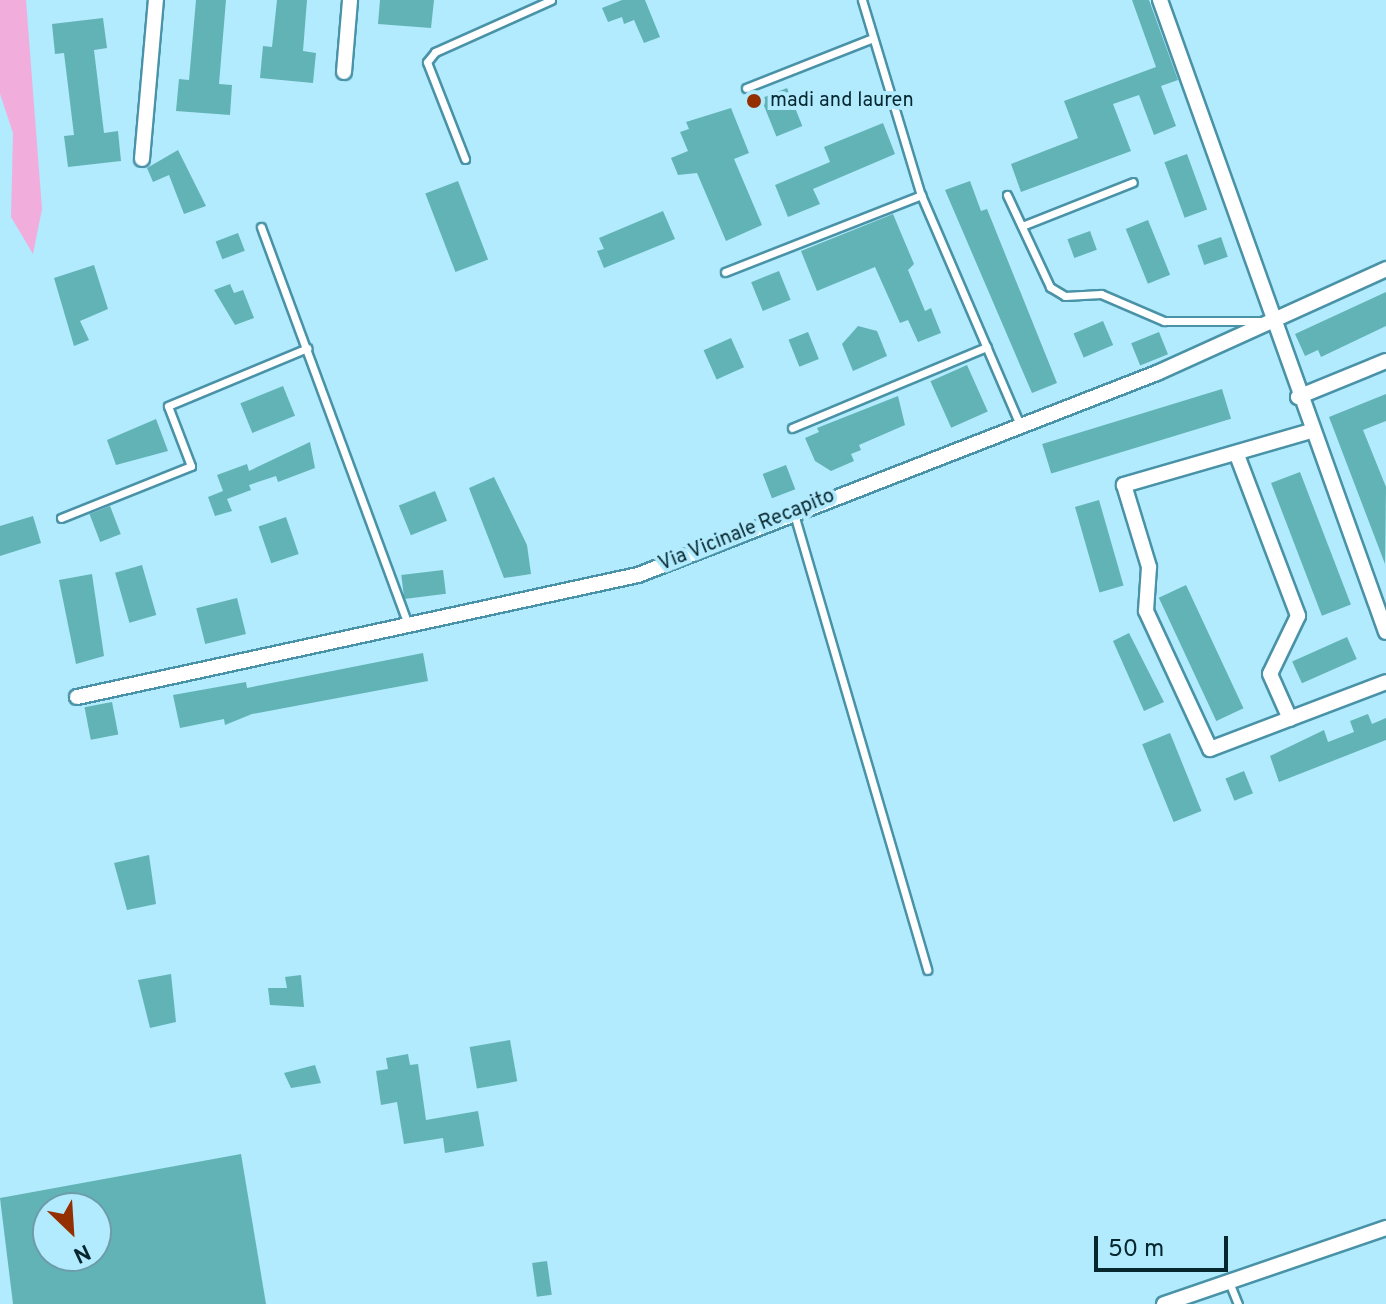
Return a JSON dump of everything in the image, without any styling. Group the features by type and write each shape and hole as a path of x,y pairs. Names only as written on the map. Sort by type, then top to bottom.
{"street":[{"path":"142,159 156,0"},
{"path":"344,72 350,0"},
{"path":"1160,0 1298,397 1386,632"},
{"name":"Via Vicinale Recapito","path":"77,697 407,621 638,575 793,512 1021,427 1272,321 1386,269"},
{"path":"1298,397 1386,361"},
{"path":"1311,431 1237,455 1124,485 1149,567 1146,611 1210,749 1386,682"},
{"path":"1237,455 1298,616 1270,674 1290,719"},
{"path":"1164,1304 1386,1228"}],"lane":[{"path":"465,159 427,62 435,52 551,0"},
{"path":"862,0 921,195 1021,427"},
{"path":"746,88 873,38"},
{"path":"1022,226 1133,182"},
{"path":"725,272 921,195"},
{"path":"1007,195 1050,287 1065,296 1101,294 1164,321 1272,321"},
{"path":"261,227 407,621"},
{"path":"792,428 987,347"},
{"path":"61,518 191,466 168,406 307,348"},
{"path":"793,512 927,970"},
{"path":"1229,1282 1238,1304"}],"shaded area":[{"path":"0,0 26,0 42,209 33,254 11,217 13,133 0,94"}],"building":[{"path":"196,0 226,0 219,84 232,85 230,115 176,111 179,79 189,80"},
{"path":"277,0 307,0 303,51 316,53 313,83 260,78 263,46 272,47"},
{"path":"380,0 434,0 431,28 378,24"},
{"path":"622,0 645,0 660,37 644,43 634,20 624,24 622,17 608,22 602,8"},
{"path":"1132,0 1149,0 1178,80 1161,86 1176,126 1154,135 1139,95 1113,104 1131,151 1021,192 1011,164 1078,138 1064,101 1156,67"},
{"path":"103,18 107,48 94,50 104,133 118,131 121,161 68,167 64,136 74,135 64,53 55,54 52,24"},
{"path":"787,88 802,126 776,137 761,98"},
{"path":"731,108 749,153 734,159 762,225 726,241 697,173 678,175 671,158 688,151 680,132 689,129 686,122"},
{"path":"883,123 895,154 813,189 820,204 788,217 775,185 830,162 824,147"},
{"path":"178,150 206,206 184,214 169,175 153,182 147,168"},
{"path":"1187,154 1207,209 1185,218 1164,162"},
{"path":"458,181 488,259 455,272 425,194"},
{"path":"970,181 981,211 987,209 1057,383 1032,393 945,190"},
{"path":"663,211 675,239 604,268 597,251 604,249 599,238"},
{"path":"893,214 914,264 908,270 925,311 931,308 941,333 918,342 908,320 900,323 875,267 817,291 801,251"},
{"path":"1148,220 1170,275 1148,284 1126,229"},
{"path":"1090,231 1097,250 1074,258 1067,239"},
{"path":"238,233 245,251 222,259 216,242"},
{"path":"1221,237 1228,257 1204,265 1197,245"},
{"path":"94,265 108,309 80,321 89,340 74,346 54,278"},
{"path":"779,271 791,300 763,311 751,282"},
{"path":"230,284 234,293 243,290 254,318 235,325 214,290"},
{"path":"1386,292 1386,326 1321,357 1318,350 1305,356 1295,334"},
{"path":"1103,321 1113,345 1084,357 1074,334"},
{"path":"858,326 877,331 887,356 853,371 842,344"},
{"path":"808,332 819,359 799,367 789,340"},
{"path":"1159,332 1168,354 1140,365 1131,343"},
{"path":"731,338 744,367 717,379 704,350"},
{"path":"967,365 988,412 951,428 930,381"},
{"path":"283,386 295,416 252,433 240,403"},
{"path":"1222,389 1231,419 1051,474 1042,444"},
{"path":"1386,394 1386,421 1363,430 1386,487 1385,564 1329,417"},
{"path":"898,396 905,425 859,445 861,450 851,454 854,461 831,471 815,461 805,438 819,432 817,428"},
{"path":"156,419 168,451 116,465 107,440"},
{"path":"310,442 315,468 278,482 276,476 249,485 251,490 227,499 232,511 215,516 208,497 223,491 217,475 247,464 249,471"},
{"path":"786,465 795,489 772,498 763,474"},
{"path":"1300,472 1351,605 1322,616 1271,483"},
{"path":"494,477 527,545 531,574 504,578 469,488"},
{"path":"435,491 447,521 411,535 399,506"},
{"path":"1099,500 1124,586 1100,592 1075,507"},
{"path":"110,506 121,534 100,542 89,514"},
{"path":"33,516 41,543 0,556 0,526"},
{"path":"286,517 299,554 271,563 259,526"},
{"path":"142,565 156,615 129,623 115,573"},
{"path":"443,570 446,594 404,599 401,575"},
{"path":"92,574 104,656 76,664 59,580"},
{"path":"1186,585 1243,708 1216,721 1159,598"},
{"path":"237,598 246,634 205,644 196,608"},
{"path":"1129,633 1164,702 1144,711 1113,641"},
{"path":"1347,637 1357,659 1302,683 1292,661"},
{"path":"423,653 428,681 252,714 225,725 224,719 180,728 173,695 246,682 247,688"},
{"path":"112,702 118,734 91,740 85,707"},
{"path":"1368,714 1372,724 1386,718 1386,740 1279,782 1270,756 1324,730 1328,742 1354,732 1350,721"},
{"path":"1170,733 1201,811 1174,822 1142,744"},
{"path":"1244,771 1253,793 1234,801 1225,778"},
{"path":"149,855 156,904 127,910 114,863"},
{"path":"171,974 176,1022 150,1028 138,980"},
{"path":"301,975 304,1007 270,1005 268,988 287,988 285,977"},
{"path":"510,1040 517,1081 477,1088 470,1047"},
{"path":"408,1054 410,1065 418,1064 426,1120 478,1111 484,1146 445,1153 443,1138 404,1144 397,1102 381,1105 376,1071 388,1069 386,1058"},
{"path":"315,1065 321,1083 291,1088 284,1073"},
{"path":"241,1154 266,1304 13,1304 0,1198 32,1192 32,1272 112,1272 112,1192 33,1192"},
{"path":"547,1261 552,1295 537,1297 532,1263"}],"place":[{"name":"madi and lauren","path":"754,101"}]}
